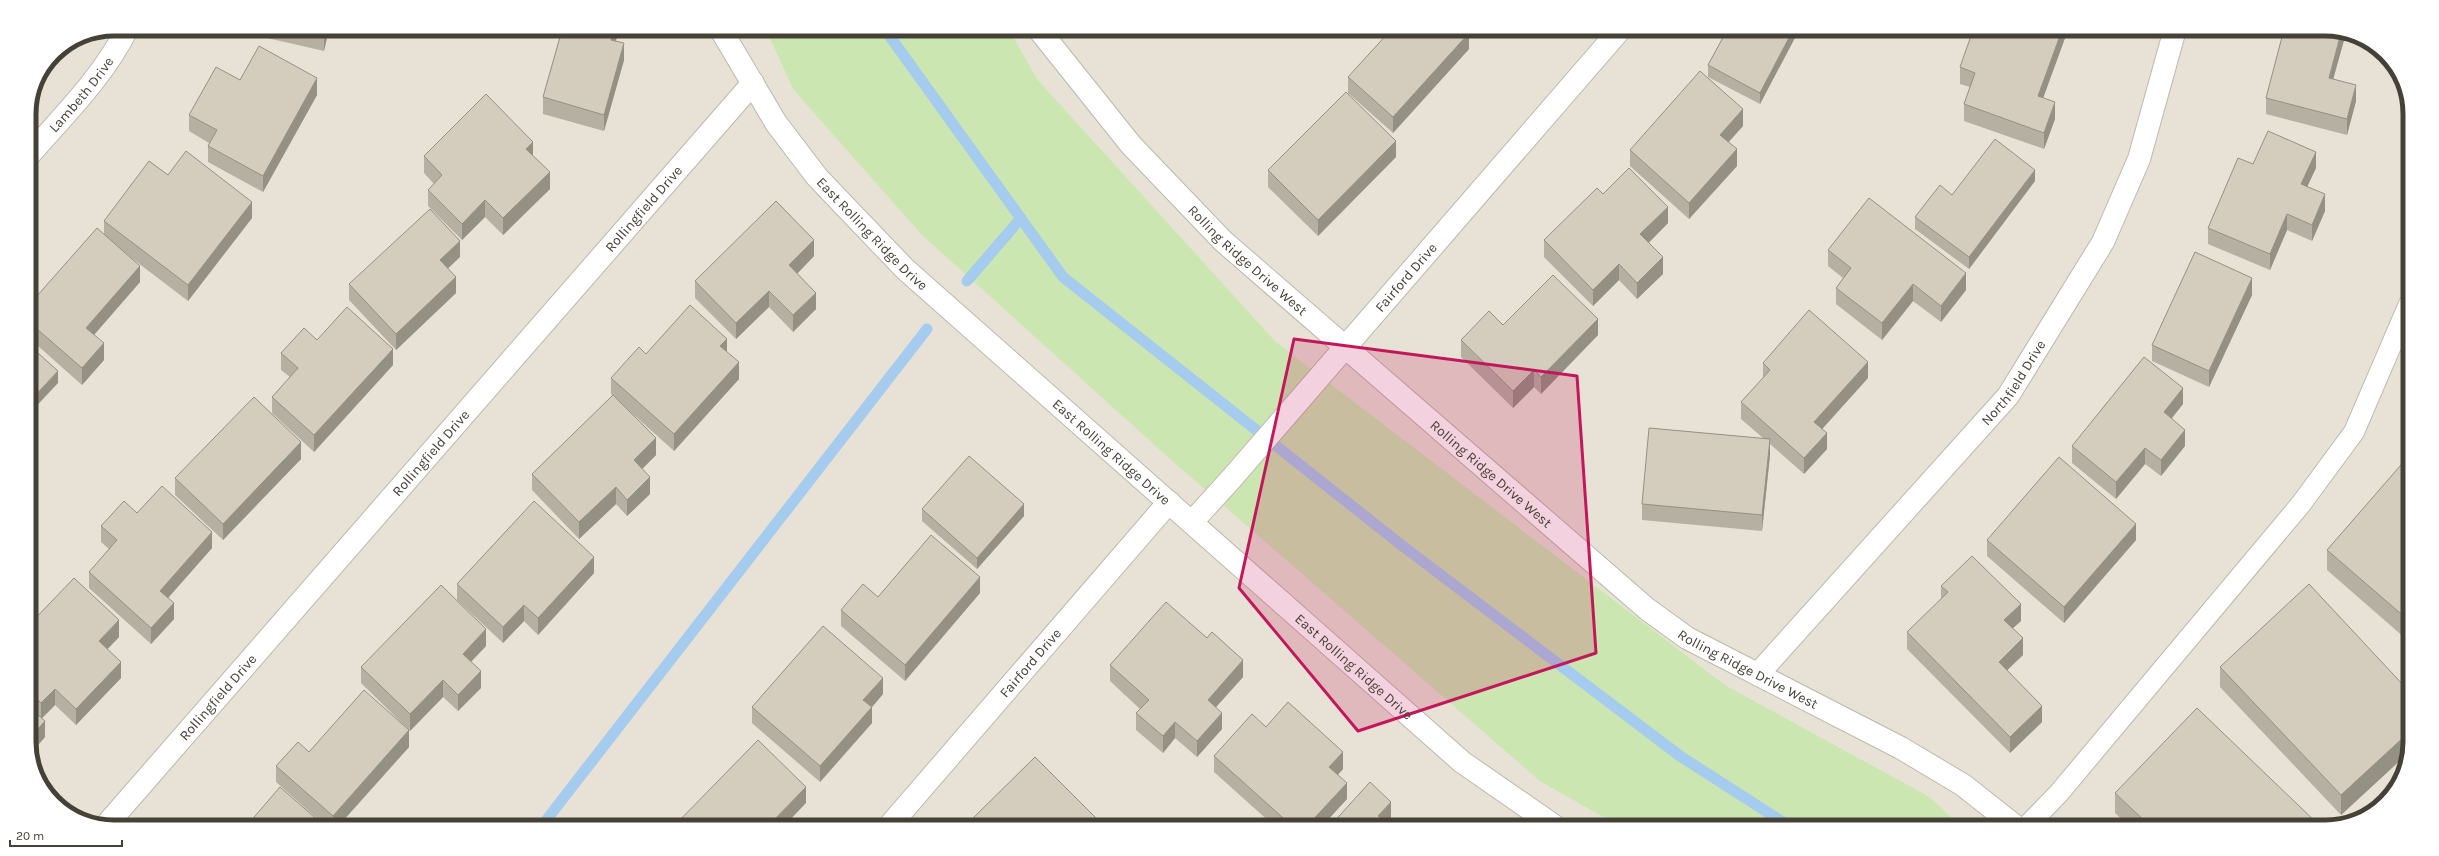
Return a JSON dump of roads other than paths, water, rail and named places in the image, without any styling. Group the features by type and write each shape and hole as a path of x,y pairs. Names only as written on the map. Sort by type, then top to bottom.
{"street":[{"name":"Lambeth Drive","path":"36,147 97,77 118,47 124,36"},
{"name":"East Rolling Ridge Drive","path":"725,36 776,123 817,177 905,269 1002,357 1170,502 1462,762 1545,820"},
{"name":"Rolling Ridge Drive West","path":"1044,36 1131,144 1223,241 1346,345 1647,609 1687,638 1908,752 1963,785 2007,820"},
{"name":"Fairford Drive","path":"1192,522 1308,391 1346,345 1615,36"},
{"name":"Northfield Drive","path":"1758,674 2008,396 2103,242 2139,158 2173,36"},
{"name":"Rollingfield Drive","path":"111,820 752,83"},
{"name":"Fairford Drive","path":"894,820 1170,502"}],"lane":[{"path":"2033,820 2060,793 2301,504 2354,432 2403,316"}],"waterway":[{"path":"890,36 1063,277 1400,544 1680,756 1780,820"},
{"path":"967,281 1021,218"},
{"path":"546,820 927,329"}]}
